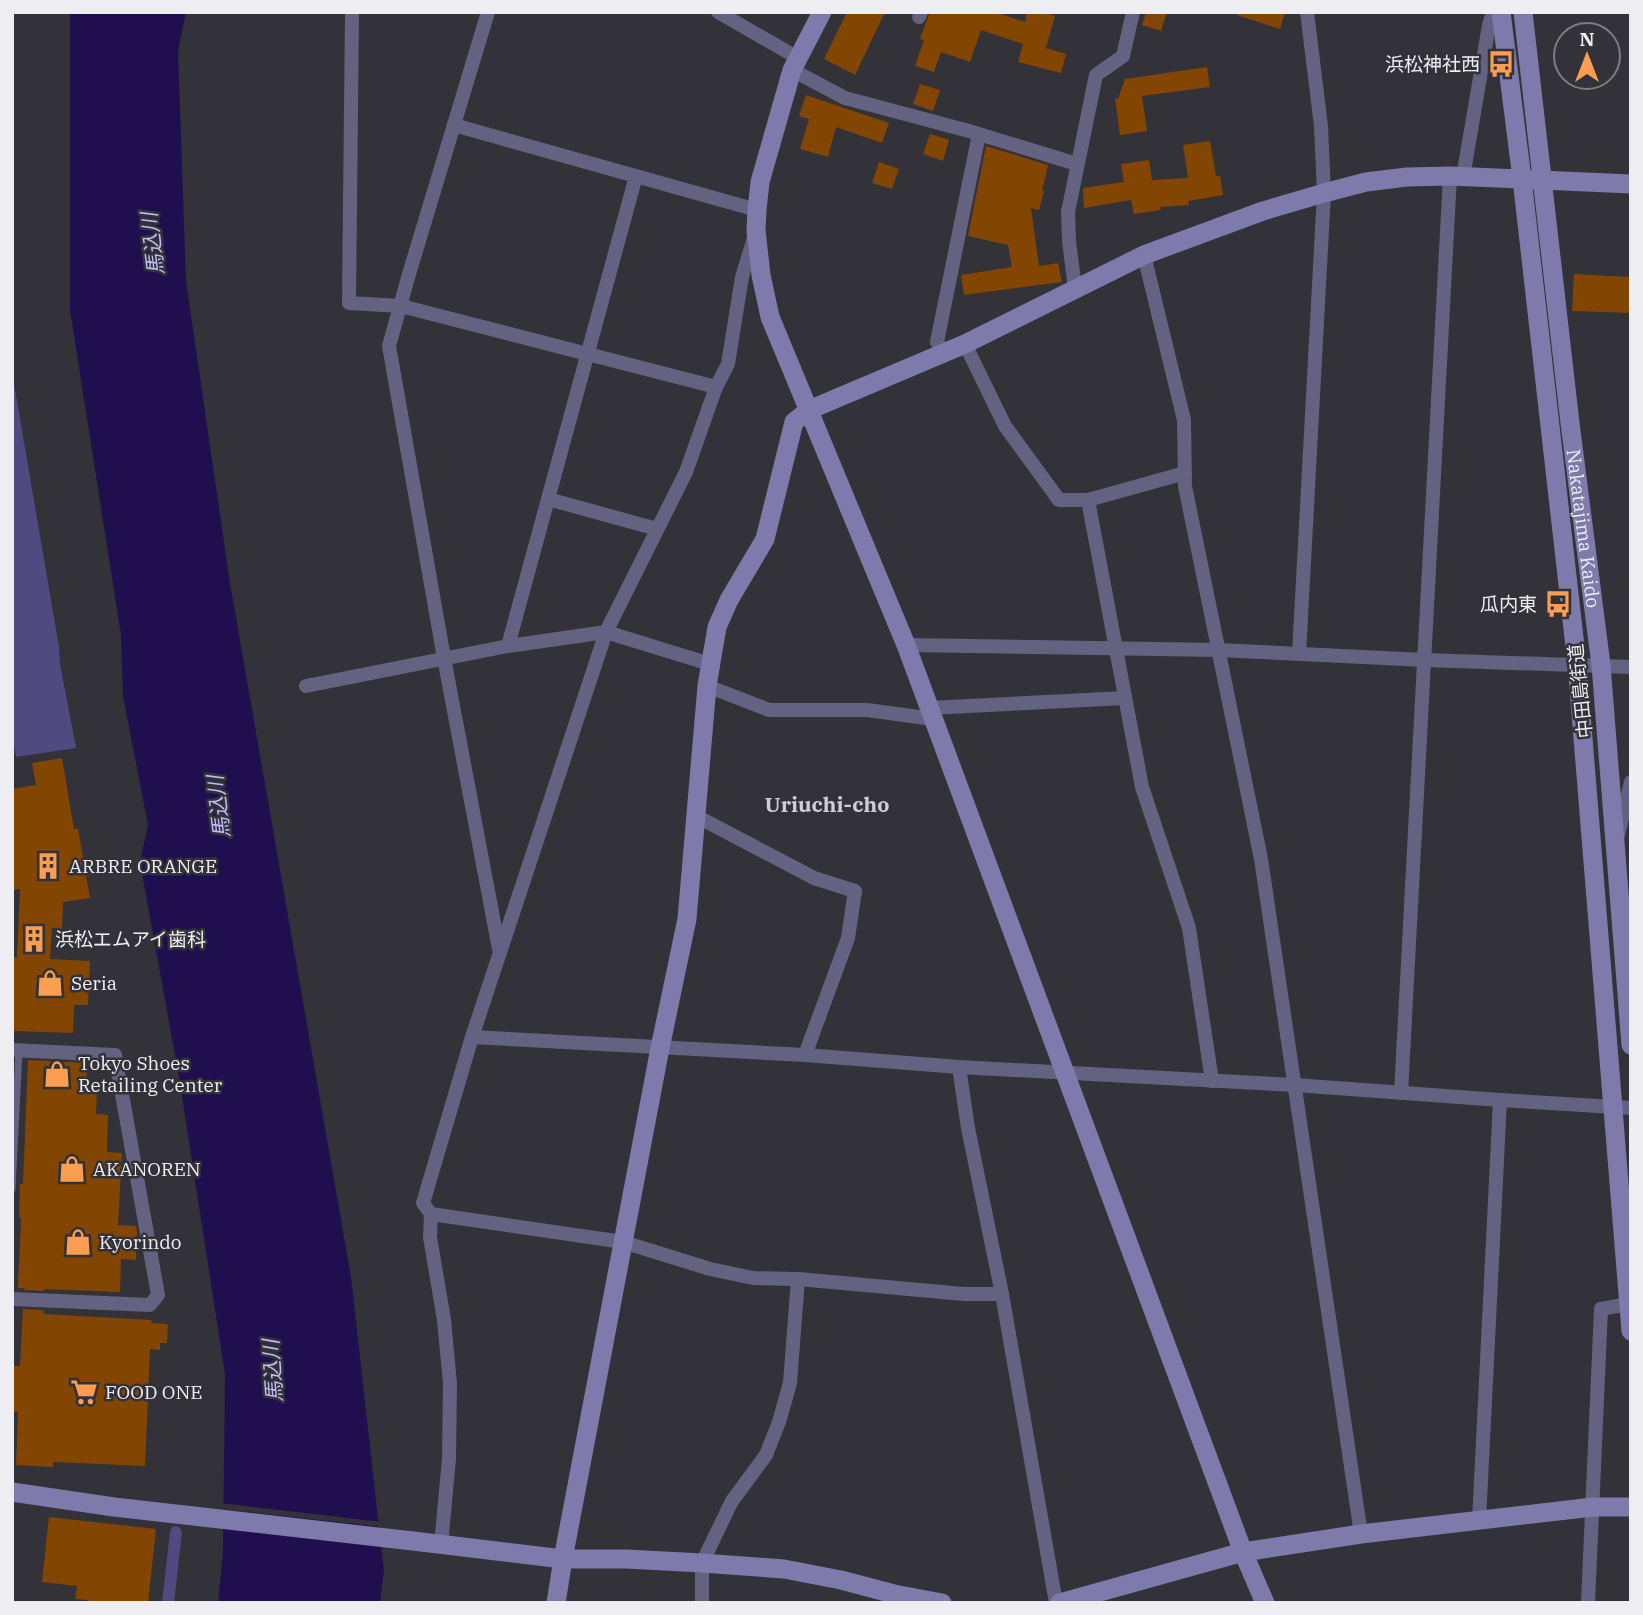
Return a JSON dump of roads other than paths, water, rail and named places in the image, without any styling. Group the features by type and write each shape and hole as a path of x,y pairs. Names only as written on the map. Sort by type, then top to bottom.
{"street":[{"path":"352,12 349,303 401,306 716,387"},
{"path":"488,12 412,261 389,346 499,950"},
{"path":"441,1545 449,1459 450,1383 444,1320 430,1237 431,1214 423,1203 499,950 606,632 685,472 716,387 728,364 742,277 756,220 760,182 795,64 822,12"},
{"path":"1076,288 1068,212 1077,164 1097,75 1123,56 1133,12"},
{"path":"1299,654 1324,193 1321,126 1307,12"},
{"path":"1401,1093 1425,660 1457,176 1493,12"},
{"name":"中田島街道","path":"1501,12 1532,179 1589,791 1622,1107 1631,1331"},
{"name":"Nakatajima Kaido","path":"1523,12 1532,179 1601,665 1631,1045"},
{"path":"724,14 845,98 1077,164"},
{"path":"454,125 636,176 756,220"},
{"path":"945,352 937,342 979,134"},
{"path":"508,646 636,176"},
{"path":"556,1603 660,1048 687,919 710,664 717,627 729,600 765,539 794,422 809,410 965,344 1144,256 1263,211 1324,193 1366,182 1407,177 1457,176 1631,184"},
{"path":"756,220 761,275 770,317 906,645 1243,1552 1265,1603"},
{"path":"1144,256 1184,420 1185,486 1261,859 1361,1534"},
{"path":"965,344 1005,426 1059,500 1087,500 1185,473"},
{"path":"548,499 657,529"},
{"path":"1087,500 1142,787 1189,928 1212,1081"},
{"path":"306,686 508,646 606,632 710,664"},
{"path":"906,645 1218,650 1631,667"},
{"path":"708,685 769,710 867,709 931,714 1125,698"},
{"path":"1615,847 1631,782"},
{"path":"696,816 814,878 855,891 848,938 805,1055"},
{"path":"472,1037 805,1055 1622,1107"},
{"path":"12,1299 150,1305 158,1295 115,1055 15,1050"},
{"path":"959,1066 968,1128 1002,1294 1058,1603 1243,1552 1361,1534 1593,1507 1631,1507"},
{"path":"1479,1521 1500,1101"},
{"path":"431,1214 623,1242 710,1269 752,1278 798,1279 964,1294 1002,1294"},
{"path":"702,1603 702,1563 732,1502 766,1455 779,1422 790,1383 798,1279"},
{"path":"1588,1603 1601,1309 1628,1304"},
{"path":"12,1492 114,1507 563,1559 626,1559 784,1569 841,1580 894,1599 942,1603"}],"lane":[{"path":"12,1189 15,1050"}],"water":[{"name":"馬込川","path":"70,12 186,12 178,51 186,281 230,583 351,1277 384,1571 380,1603 218,1603 223,1552 225,1374 179,1077 140,862 148,825 123,696 121,635 70,310"}],"place":[{"name":"浜松神社西","path":"1501,64"},
{"name":"瓜内東","path":"1558,604"},
{"name":"ARBRE ORANGE","path":"48,866"},
{"name":"浜松エムアイ歯科","path":"34,939"},
{"name":"Seria","path":"50,983"},
{"name":"Tokyo Shoes Retailing Center","path":"57,1074"},
{"name":"AKANOREN","path":"72,1169"},
{"name":"Kyorindo","path":"78,1242"},
{"name":"FOOD ONE","path":"84,1392"}],"district":[{"name":"Uriuchi-cho","path":"827,804"}]}
